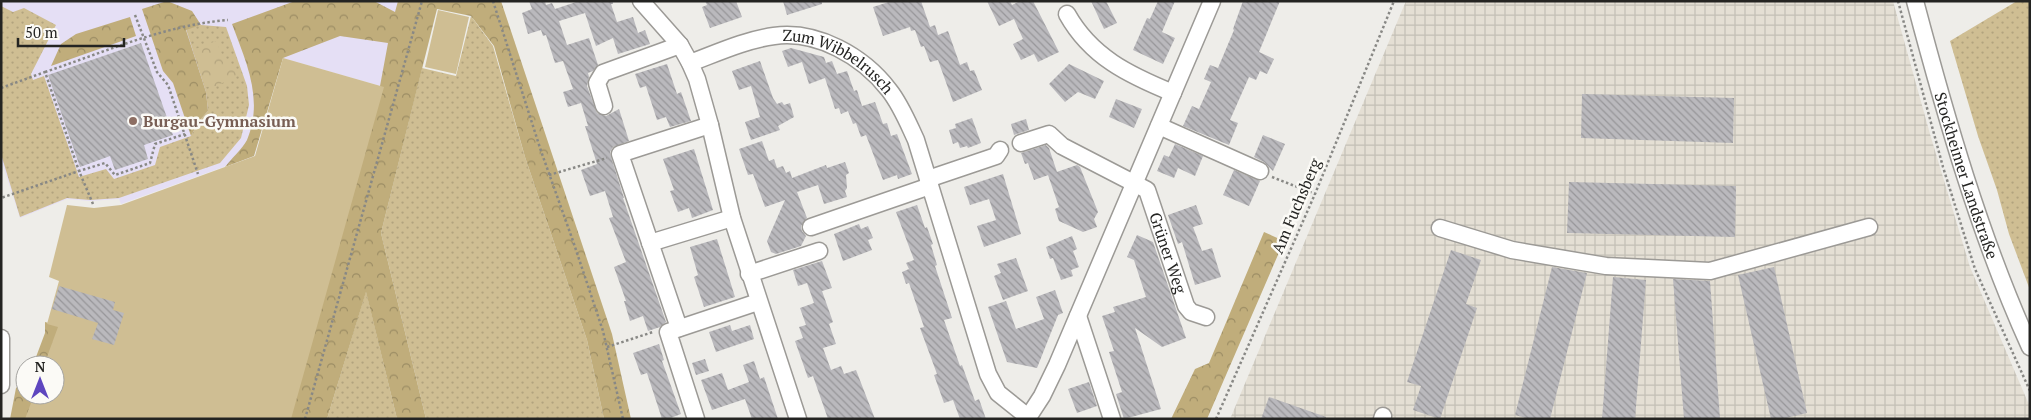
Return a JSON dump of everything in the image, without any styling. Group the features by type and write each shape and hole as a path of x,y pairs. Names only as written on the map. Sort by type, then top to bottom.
{"street":[{"path":"641,1 680,45 697,79 732,218 758,302 798,419"},
{"name":"Grüner Weg","path":"1028,418 1057,366 1212,1"},
{"name":"Stockheimer Landstraße","path":"1915,1 1992,254 2030,347"},
{"path":"1068,14 1078,33 1106,59 1142,81 1172,93"},
{"name":"Zum Wibbelrusch","path":"690,63 751,41 774,36 795,35 833,46 854,58 889,90 904,114 916,140 988,374 998,393 1028,418"},
{"path":"604,106 597,83 603,73 680,45"},
{"path":"696,419 650,244 620,154 710,125"},
{"path":"1159,126 1260,172"},
{"name":"Grüner Weg","path":"1021,143 1047,134 1055,138 1062,146 1135,182 1147,190 1186,306 1191,312 1206,317"},
{"path":"811,228 996,156 1000,150"},
{"path":"650,244 732,218"},
{"path":"1440,228 1512,250 1606,266 1710,271 1869,226"},
{"path":"749,274 818,251"},
{"path":"673,330 758,302"},
{"path":"1078,316 1112,419"},
{"path":"1,338 2,381"}],"path":[{"path":"305,419 422,1"},
{"path":"493,1 607,347 623,419"},
{"name":"Am Fuchsberg","path":"1216,419 1315,194 1394,1"},
{"path":"135,15 157,72 168,85 198,174"},
{"path":"1,88 145,38 202,22 228,20"},
{"path":"45,72 79,172 93,204"},
{"path":"1,198 106,163 115,174 150,162 155,144 185,134"},
{"path":"549,175 620,154"},
{"path":"1260,172 1315,194"},
{"path":"607,347 658,331 673,330"}],"shaded area":[{"name":"Burgau-Gymnasium","path":"1,1 409,1 384,87 282,58 254,156 121,204 119,199 90,201 67,199 20,218 1,159"},
{"path":"1406,1 1893,1 1970,267 2030,407 2030,419 1230,419"}],"green space":[{"path":"167,1 192,11 201,25 186,30 206,92 208,111 199,121 191,136 173,83 163,71 142,9"},
{"path":"295,1 374,1 395,12 398,1 501,1 612,334 631,419 604,419 587,340 525,157 494,46 471,16 437,9 381,233 426,419 397,419 366,292 327,419 287,419 380,86 388,43 340,36 283,58 254,156 225,167 247,140 254,110 251,81 243,52 232,24"},
{"path":"2017,1 2030,1 2030,290 2009,234 1950,41"},
{"path":"1,6 13,12 24,8 56,25 31,74 33,80 44,76 79,177 106,169 114,179 155,165 160,147 191,136 199,121 208,111 206,92 186,29 201,25 226,27 247,86 249,105 241,138 220,163 119,198 90,200 67,198 20,217 1,154"},
{"path":"438,10 469,17 456,74 425,67"},
{"path":"471,16 493,46 525,157 587,340 604,419 426,419 381,233 422,68 456,76"},
{"path":"130,17 136,36 51,66 61,44 76,34"},
{"path":"216,41 225,61 234,69 237,76 216,86 205,87 193,50"},
{"path":"283,58 384,87 291,419 25,419 30,405 65,405 65,355 48,355 58,327 47,324 59,281 49,277 67,205 94,208 121,205 255,156"},
{"path":"1264,232 1284,241 1207,419 1171,419 1195,369 1209,363"},
{"path":"366,291 397,419 327,419"},
{"path":"45,322 60,326 50,355 37,355 45,333"},
{"path":"15,393 15,405 33,405 28,419 10,419"}],"building":[{"path":"529,1 545,1 546,5 552,3 555,9 579,1 613,1 613,4 611,4 617,22 633,17 638,33 645,30 650,44 618,54 613,38 596,46 585,13 559,21 567,45 589,38 598,65 593,71 588,73 587,86 597,113 606,116 619,109 629,141 613,147 610,152 623,198 666,322 660,327 648,331 643,316 630,321 624,301 626,301 614,267 626,262 609,218 613,217 605,191 590,196 581,170 597,164 585,126 588,126 581,103 568,107 563,92 573,89 563,61 555,63 546,35 543,36 541,30 528,34 522,13 532,9"},
{"path":"705,1 736,1 742,17 710,28 702,7 707,5"},
{"path":"783,1 822,1 822,4 787,15"},
{"path":"892,1 921,1 930,27 935,25 938,35 948,31 960,65 967,62 970,71 974,70 982,90 953,102 938,60 930,62 924,46 921,47 915,30 911,31 910,27 883,36 873,7"},
{"path":"987,1 1010,1 1012,5 1020,1 1033,1 1059,52 1038,62 1034,54 1021,60 1013,44 1023,39 1014,19 999,26"},
{"path":"1091,1 1106,1 1117,23 1104,29"},
{"path":"1158,1 1175,1 1162,32 1175,38 1163,64 1133,50 1147,18 1150,19"},
{"path":"1243,1 1280,1 1259,52 1274,59 1267,74 1260,71 1256,80 1249,77 1230,120 1238,123 1229,145 1183,126 1192,106 1199,109 1211,82 1204,79 1210,65 1218,68 1234,30"},
{"path":"141,43 173,135 144,145 148,159 115,170 110,156 80,167 48,75"},
{"path":"791,48 824,57 826,63 832,61 837,74 847,71 854,91 857,90 862,106 875,102 883,124 887,123 891,136 897,134 912,174 898,179 897,175 883,180 866,135 861,137 856,123 853,124 848,111 841,114 839,108 835,109 825,78 809,84 802,62 788,67 782,51"},
{"path":"760,61 773,98 777,104 782,102 784,105 790,103 794,117 778,126 780,130 751,140 745,122 760,117 751,86 739,90 732,71"},
{"path":"667,64 677,94 681,92 691,121 670,127 666,117 657,120 646,86 640,88 635,74"},
{"path":"1069,64 1104,81 1095,99 1078,92 1065,102 1049,84"},
{"path":"1582,94 1734,98 1733,143 1581,138"},
{"path":"1116,99 1142,109 1134,128 1109,117"},
{"path":"972,118 981,143 968,148 967,146 960,148 958,142 953,144 949,130 956,128 955,124"},
{"path":"1026,119 1029,130 1014,135 1011,124"},
{"path":"1263,135 1285,144 1273,171 1264,162 1254,157"},
{"path":"762,141 769,161 774,159 777,168 783,166 786,173 790,171 792,178 826,165 827,168 845,162 849,173 846,175 847,188 845,191 847,197 824,204 818,185 797,192 807,218 801,226 806,236 801,246 776,254 771,252 767,241 785,200 765,207 753,174 748,175 739,149"},
{"path":"1175,144 1203,156 1195,176 1178,168 1174,178 1157,171 1164,155 1169,157"},
{"path":"1046,145 1049,148 1057,172 1034,180 1028,163 1025,164 1021,153"},
{"path":"694,149 713,210 692,218 689,208 678,212 670,191 674,190 663,159"},
{"path":"1077,165 1080,167 1098,212 1094,219 1097,227 1083,232 1059,221 1055,209 1059,207 1048,175"},
{"path":"1234,170 1260,181 1249,206 1223,195"},
{"path":"1003,174 1021,234 984,247 977,226 996,220 989,199 970,205 964,187"},
{"path":"1569,182 1736,186 1735,237 1567,233"},
{"path":"917,205 933,244 931,245 937,265 935,266 952,318 944,320 960,366 962,365 975,401 979,399 986,419 960,419 953,400 944,403 934,375 937,374 920,328 924,327 909,283 906,284 902,272 909,269 906,263 914,260 896,212"},
{"path":"1196,205 1203,224 1193,227 1202,251 1212,248 1221,277 1195,285 1182,242 1178,244 1168,215"},
{"path":"859,224 861,229 868,226 873,238 868,240 872,250 843,261 834,234"},
{"path":"1137,235 1153,242 1186,338 1162,347 1135,328 1161,409 1124,419 1116,394 1122,392 1109,352 1114,351 1102,316 1115,312 1113,307 1146,297 1134,260 1127,257"},
{"path":"1072,236 1077,249 1073,251 1079,267 1071,270 1073,276 1061,280 1053,258 1050,259 1046,247"},
{"path":"717,239 735,297 704,307 694,277 698,275 690,247"},
{"path":"1451,250 1481,260 1466,304 1477,308 1440,419 1413,410 1421,386 1407,382"},
{"path":"1016,258 1028,291 1003,300 994,276 1001,273 997,264"},
{"path":"822,261 832,288 822,291 833,322 829,324 836,344 823,348 831,370 841,366 844,374 856,370 875,419 828,419 813,376 808,378 795,341 803,338 799,327 806,325 800,308 814,303 807,283 798,286 793,270"},
{"path":"1552,267 1587,273 1550,419 1530,419 1515,415"},
{"path":"1774,267 1807,413 1782,419 1771,419 1738,275"},
{"path":"1613,277 1646,280 1635,419 1602,419"},
{"path":"1673,279 1710,281 1720,419 1684,419"},
{"path":"59,286 115,302 113,310 124,313 114,345 92,339 98,323 52,309"},
{"path":"1055,290 1063,313 1058,315 1037,368 1007,362 988,307 1006,301 1016,329 1044,319 1036,297"},
{"path":"730,325 732,331 750,325 754,339 716,352 709,332"},
{"path":"659,344 664,360 662,361 681,414 668,419 662,419 647,373 641,375 633,353"},
{"path":"705,359 709,371 696,375 692,363"},
{"path":"754,361 760,379 764,377 778,419 752,419 745,399 712,410 701,380 722,373 728,390 749,382 743,365"},
{"path":"1089,382 1097,406 1077,413 1068,389"},
{"path":"1269,397 1326,417 1326,419 1261,419"}],"place":[{"name":"Burgau-Gymnasium","path":"133,121"}]}
